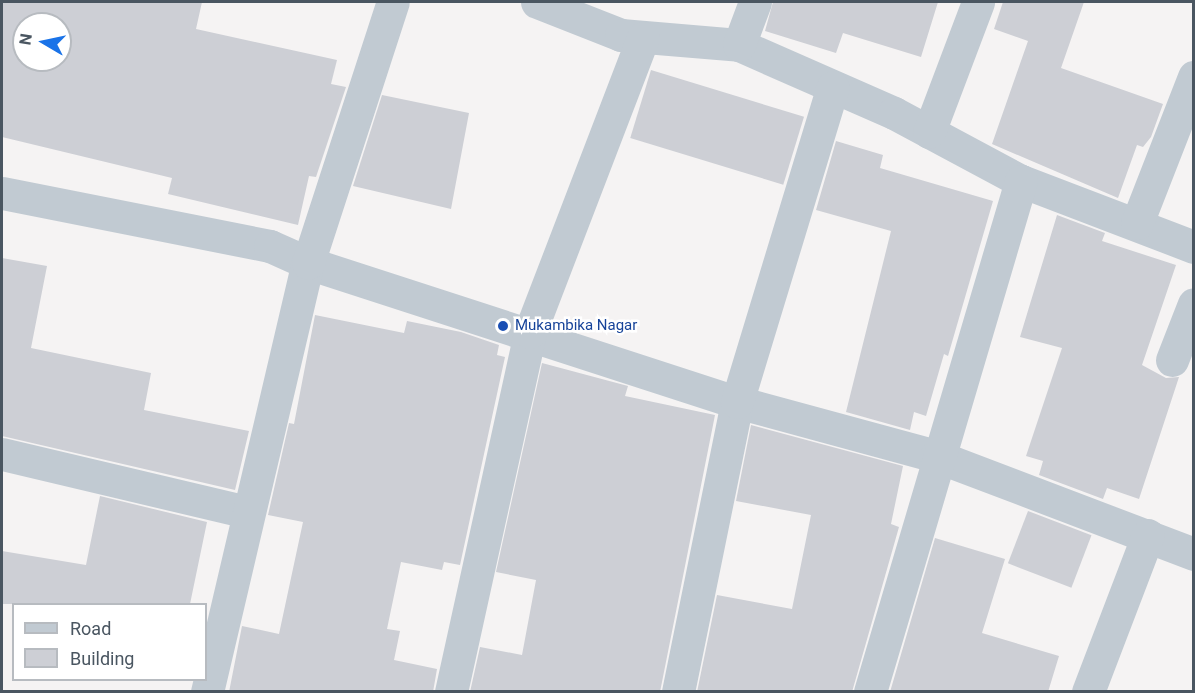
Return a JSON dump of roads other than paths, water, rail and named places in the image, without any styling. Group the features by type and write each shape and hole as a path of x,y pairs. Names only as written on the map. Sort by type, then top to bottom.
{"street":[{"path":"207,692 308,263 393,2"},
{"path":"537,2 621,35 739,45 929,132 1021,181 1194,247"},
{"path":"739,45 755,2"},
{"path":"929,132 978,2"},
{"path":"451,692 530,332 643,38"},
{"path":"1137,224 1194,77"},
{"path":"678,692 737,402 833,87"},
{"path":"870,692 936,456 1021,181"},
{"path":"2,193 270,246 308,263 530,332 737,402 936,456 1194,554"},
{"path":"1172,360 1194,304"},
{"path":"2,454 248,512"},
{"path":"1089,692 1148,535"}],"place":[{"name":"Mukambika Nagar","path":"503,326"}]}
